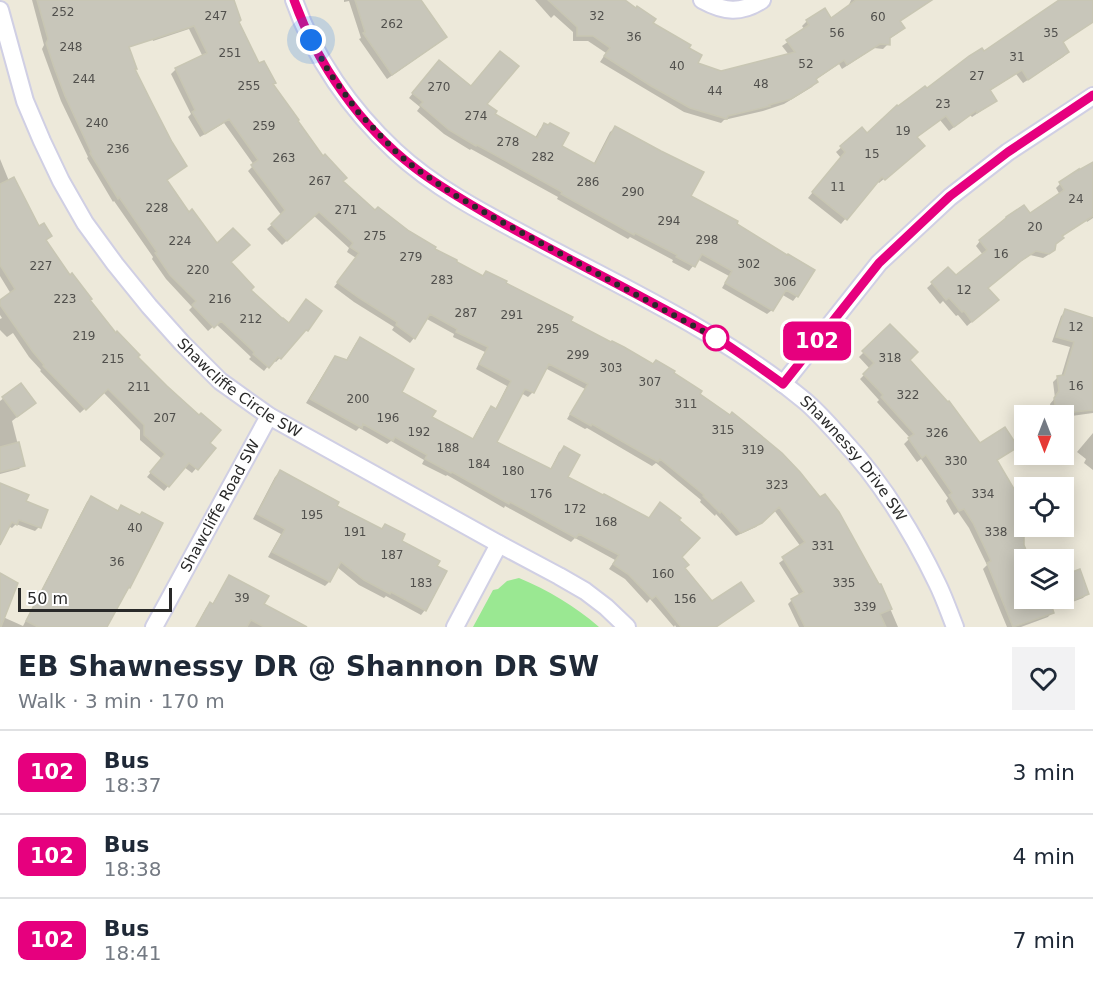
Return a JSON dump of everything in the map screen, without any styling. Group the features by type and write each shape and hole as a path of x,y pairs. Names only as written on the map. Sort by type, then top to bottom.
{"street":[{"name":"Shawnessy Drive SW","path":"294,0 311,40 341,89 376,132 415,168 453,194 510,226 711,334 783,384 824,419 878,482 917,545 937,584 954,627"},
{"path":"702,0 728,10 744,10 762,0"},
{"name":"Shawcliffe Circle SW","path":"0,10 25,101 61,181 85,223 149,306 220,381 269,416 585,591 627,627"},
{"path":"783,384 879,263 950,196 1008,152 1093,96"},
{"name":"Shawcliffe Road SW","path":"154,627 269,416"},
{"path":"455,627 499,544"}],"green space":[{"path":"519,578 561,599 599,627 473,627 493,590 498,589 507,581"}],"building":[{"path":"37,0 234,0 241,20 239,22 259,63 264,61 276,83 273,84 323,156 325,154 347,178 343,181 375,210 378,207 409,231 436,247 435,249 483,276 486,271 507,281 506,283 573,317 571,321 653,364 656,360 702,391 700,394 730,415 732,412 747,424 782,453 820,497 825,494 839,512 881,584 892,609 880,614 886,627 805,627 791,599 804,592 782,557 805,542 779,507 762,523 741,533 704,495 660,459 658,462 570,414 588,384 549,364 534,393 525,389 497,442 551,469 564,446 580,455 568,477 649,518 660,502 681,518 679,520 700,538 682,557 689,565 685,568 712,601 741,582 754,601 716,627 681,627 656,596 652,599 629,575 613,564 619,555 579,534 576,538 510,502 509,504 425,459 427,455 395,437 393,441 363,424 362,428 310,399 335,356 347,360 360,337 414,369 402,392 436,411 432,417 473,439 491,406 496,409 511,381 479,364 488,347 456,332 457,329 430,314 415,339 396,325 397,322 337,282 359,253 350,247 353,243 319,212 287,241 271,224 285,210 251,165 258,160 229,119 205,134 192,112 195,110 175,68 207,53 194,26 129,47 137,69 135,69 172,142 187,166 167,180 189,212 192,209 217,243 233,228 250,245 231,262 254,287 251,290 282,318 289,323 306,299 322,311 308,331 306,330 281,359 278,357 269,368 221,321 214,328 192,305 196,301 170,275 155,253 157,252 119,197 118,199 90,153 54,67 46,43 48,39"},
{"path":"355,0 421,0 447,37 392,75 363,33 365,32"},
{"path":"548,0 625,0 656,19 653,23 691,45 689,48 702,55 698,63 721,71 795,52 786,40 809,25 806,20 825,8 831,18 856,0 932,0 900,21 905,28 890,38 890,45 880,44 847,65 844,60 816,79 818,82 791,99 728,116 727,119 690,108 604,56 610,48 593,36 577,36 577,27"},
{"path":"1059,0 1093,0 1093,22 1063,42 1069,52 1028,80 1022,70 990,90 997,101 977,113 976,111 954,127 946,116 917,137 925,146 885,180 882,177 847,220 812,192 845,152 840,146 862,127 867,133 897,105 925,86 927,88 969,56 982,48 984,51"},
{"path":"500,51 519,66 487,104 497,111 495,114 537,138 544,123 548,125 550,123 569,133 562,146 595,164 615,126 704,172 691,196 738,221 737,224 815,270 798,297 786,290 773,311 725,283 732,271 702,254 695,267 676,257 677,255 635,233 634,235 561,194 562,192 449,130 420,105 423,102 412,93 439,60 471,86"},
{"path":"1093,162 1093,216 1062,236 1064,238 1056,244 1055,250 1049,254 1036,251 988,288 999,300 972,322 964,311 962,312 949,298 946,300 931,282 948,267 956,275 987,250 979,240 1006,217 1024,205 1030,213 1064,190 1059,182"},
{"path":"14,177 39,226 44,223 52,236 46,240 70,275 72,273 116,333 117,331 140,355 138,357 167,386 199,415 201,413 221,430 210,443 216,448 198,470 189,463 169,487 150,472 165,454 144,435 144,425 108,389 86,410 43,366 0,305 0,300 15,289 0,265 0,184"},
{"path":"1065,309 1093,318 1093,410 1074,412 1074,405 1055,405 1054,398 1059,391 1057,376 1064,375 1074,342 1056,337"},
{"path":"890,324 918,352 910,360 949,401 980,443 1005,427 1014,441 1014,449 997,460 1014,489 1014,537 1024,537 1026,549 1014,549 1014,609 1053,609 1054,613 1013,627 987,563 991,561 973,523 964,509 959,511 949,495 952,493 926,455 922,458 908,438 914,434 863,374 874,363 862,351"},
{"path":"21,383 36,403 17,417 2,397"},
{"path":"19,442 25,466 0,472 0,447"},
{"path":"280,470 339,502 337,506 382,529 385,524 405,534 402,541 440,561 437,566 447,571 426,611 364,580 341,562 330,582 272,552 285,529 257,514"},
{"path":"0,483 29,495 26,501 48,510 41,528 19,520 17,525 12,522 0,545"},
{"path":"91,496 118,511 121,505 140,515 142,512 163,523 107,627 38,627 26,621"},
{"path":"1080,569 1089,594 1074,600 1074,571"},
{"path":"0,573 18,583 1,627 0,626"},
{"path":"229,575 269,596 264,604 307,627 264,627 251,620 247,627 196,627 210,602 213,604"}],"bus line":[{"name":"102","path":"294,0 311,40 341,89 376,132 415,168 453,194 510,226 711,334 783,384 879,263 950,196 1008,152 1093,95"}],"route":[{"path":"311,40 329,72 358,112 396,152 415,168 491,216 716,338"}]}
